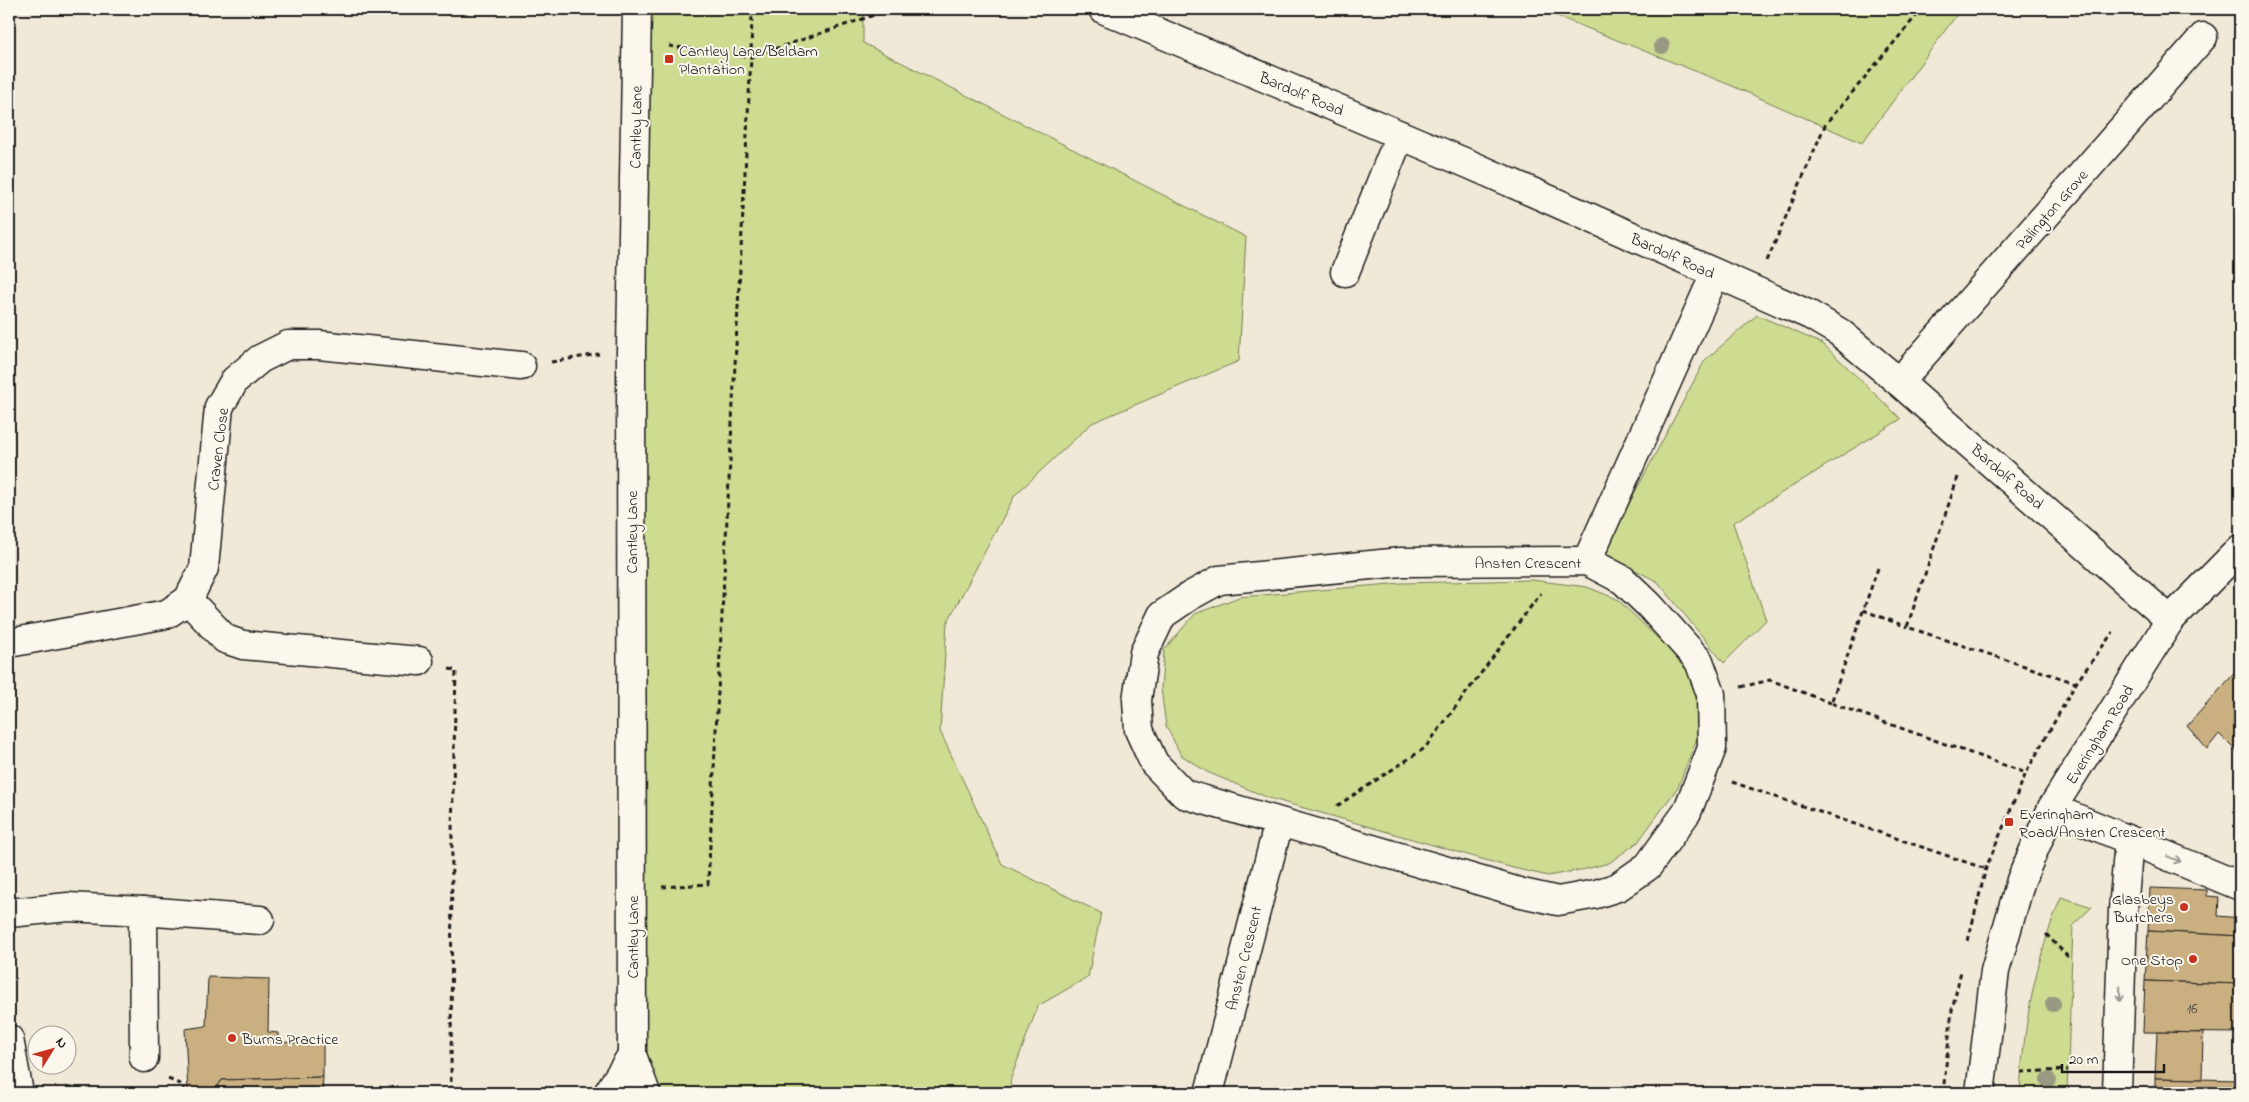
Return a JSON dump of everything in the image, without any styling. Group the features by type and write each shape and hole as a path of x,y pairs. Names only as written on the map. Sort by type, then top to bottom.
{"street":[{"name":"Cantley Lane","path":"637,9 630,349 632,1055 646,1093"},
{"name":"Bardolf Road","path":"1103,9 1400,135 1810,315 1839,332 1899,382 2170,620"},
{"name":"Palington Grove","path":"1899,382 2203,37"},
{"path":"1345,272 1400,135"},
{"path":"1575,562 1715,274"},
{"name":"Craven Close","path":"188,600 204,568 219,407 235,380 260,359 288,345 319,345 521,366"},
{"name":"Everingham Road","path":"1980,1093 1995,971 2021,880 2052,808 2170,620 2240,549"},
{"name":"Ansten Crescent","path":"1401,562 1575,562 1623,580 1650,606 1699,661 1711,694 1712,748 1687,812 1648,866 1618,887 1558,901 1522,893 1184,794 1154,763 1139,730 1137,700 1144,653 1162,615 1190,596 1220,580 1401,562"},
{"path":"9,643 166,614 188,600 225,639 243,645 419,661"},
{"path":"2052,808 2240,886"},
{"name":"Ansten Crescent","path":"1210,1093 1258,898 1290,826"},
{"path":"2117,1093 2123,910 2129,840"},
{"path":"9,913 68,907 260,920"},
{"path":"143,911 152,1066"},
{"path":"9,1039 20,1093"},
{"path":"608,1093 632,1055"}],"path":[{"path":"632,889 708,884 752,9"},
{"path":"637,41 751,57 892,9"},
{"path":"1755,291 1824,125 1922,9"},
{"path":"521,366 630,349"},
{"path":"1907,627 1970,443"},
{"path":"1290,826 1425,748 1575,562"},
{"path":"1831,703 1878,568"},
{"path":"1863,610 1907,627 2076,684"},
{"path":"419,661 456,670 452,831 451,1093"},
{"path":"1711,694 1770,680 2026,773"},
{"path":"1702,773 2021,880"},
{"path":"2046,934 2071,960"},
{"path":"152,1066 183,1085 185,1093"},
{"path":"2021,1072 2068,1070"}],"green space":[{"path":"642,9 863,9 863,43 1246,237 1239,361 1092,423 1015,495 947,623 940,731 1002,864 1101,913 1088,977 1038,1006 1011,1078 1009,1093 663,1093 632,1055"},
{"path":"1539,9 1961,9 1862,143 1730,85"},
{"path":"1757,315 1823,344 1901,419 1733,523 1766,620 1724,663 1658,582 1603,553 1705,360"},
{"path":"1532,580 1587,587 1617,599 1668,648 1690,674 1703,723 1678,787 1638,842 1609,863 1548,876 1513,868 1269,798 1207,772 1181,755 1166,726 1161,689 1164,650 1195,614 1239,597 1402,583"},
{"path":"2061,897 2092,907 2073,925 2067,1093 2020,1093 2024,1043 2032,993 2044,944"}],"building":[{"path":"2240,667 2240,755 2219,734 2207,749 2187,726"},
{"name":"Glasbeys Butchers","path":"2150,888 2207,890 2207,896 2219,897 2218,916 2240,918 2240,936 2148,931"},
{"name":"One Stop","path":"2148,931 2240,936 2240,984 2145,981"},
{"name":"Burns Practice","path":"208,977 269,979 268,1032 278,1033 278,1042 323,1044 323,1077 222,1080 215,1090 188,1093 185,1029 206,1026"},
{"path":"2145,981 2240,984 2240,1033 2143,1032"},
{"path":"2157,1032 2203,1033 2202,1079 2155,1078"},
{"path":"323,1077 322,1093 215,1093 222,1080"},
{"path":"2155,1078 2240,1080 2240,1093 2155,1093"}],"place":[{"name":"Cantley Lane/Beldam Plantation","path":"669,59"},
{"name":"Everingham Road/Ansten Crescent","path":"2009,822"},
{"name":"Glasbeys Butchers","path":"2184,907"},
{"name":"One Stop","path":"2193,959"},
{"name":"Burns Practice","path":"232,1038"}]}
